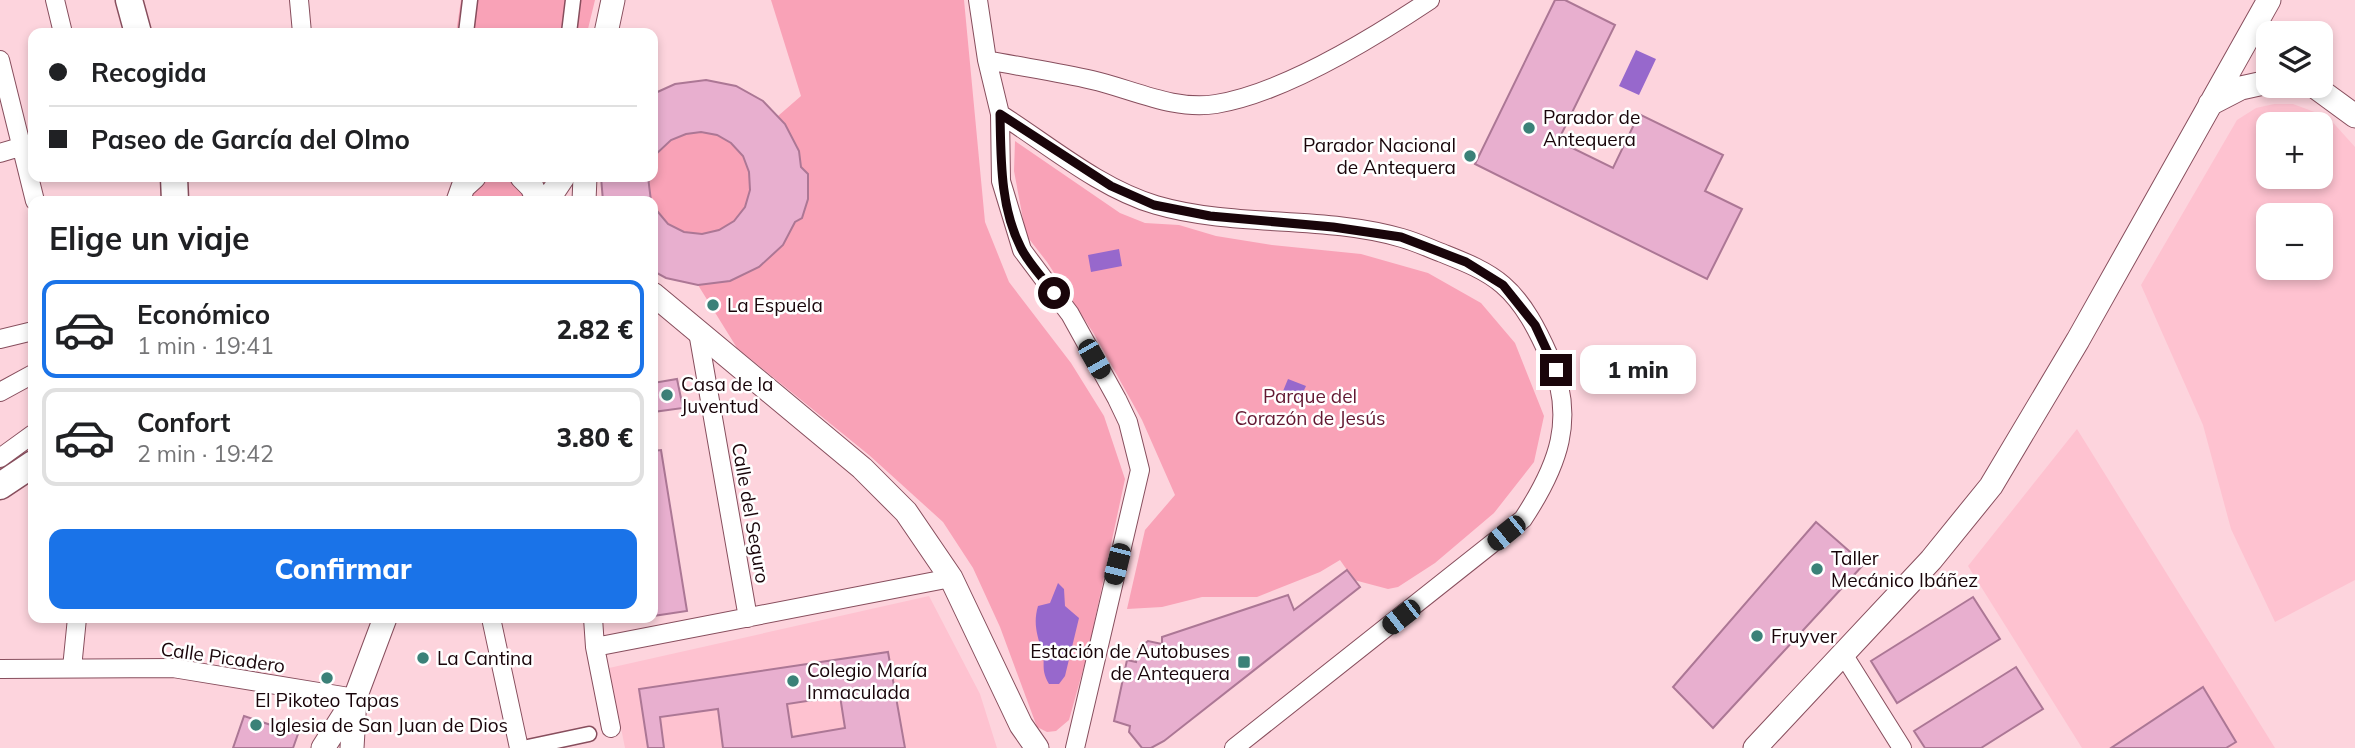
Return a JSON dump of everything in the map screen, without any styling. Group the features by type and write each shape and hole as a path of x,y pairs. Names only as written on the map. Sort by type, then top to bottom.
{"main road":[{"path":"128,0 136,28"},
{"path":"0,486 28,467"}],"street":[{"path":"55,0 62,28"},
{"path":"299,0 302,28"},
{"path":"467,28 470,0"},
{"path":"570,28 573,0"},
{"path":"607,28 613,0"},
{"path":"978,0 987,60 1000,114 1001,181 1022,250 1070,314 1117,399 1128,422 1140,470 1075,748"},
{"path":"987,60 1093,80 1167,102 1215,104 1268,89 1370,40 1430,0"},
{"path":"2268,1 2268,21"},
{"path":"1755,748 1931,560 2003,468 2268,1"},
{"path":"2246,41 2256,67"},
{"path":"0,60 27,144 0,153"},
{"path":"2210,104 2230,92 2256,85"},
{"path":"2328,98 2355,116"},
{"path":"1000,114 1111,186 1154,205 1210,216 1333,227 1401,237 1466,262 1503,285 1535,325 1556,370 1561,412 1561,446 1547,482 1523,519 1234,748"},
{"path":"658,299 862,468 906,512 951,578 1021,725 1037,748"},
{"path":"0,339 28,332"},
{"name":"Calle del Seguro","path":"698,332 748,618"},
{"path":"0,393 28,377"},
{"path":"0,458 28,438"},
{"path":"595,647 951,578"},
{"path":"72,667 76,623"},
{"path":"323,748 355,698 383,623"},
{"path":"492,623 521,748 589,734"},
{"path":"593,623 595,647 611,728"},
{"path":"1843,654 1899,747"},
{"name":"Calle Picadero","path":"0,669 173,668 355,698"},
{"path":"352,748 355,698"}],"shaded area":[{"path":"1636,50 1656,59 1639,95 1619,86"},
{"path":"2274,104 2293,104 2315,112 2256,112 2256,189 2333,189 2333,123 2355,147 2355,580 2275,622 2231,529 2203,425 2141,285 2237,120 2256,108"},
{"path":"1119,249 1122,266 1091,272 1088,255"},
{"path":"1288,379 1306,386 1298,403 1281,396"},
{"path":"2077,429 2275,748 2082,748 1968,566"},
{"path":"1058,583 1064,589 1065,606 1079,618 1065,676 1059,684 1049,684 1037,634 1036,618 1038,606 1050,603"},
{"name":"Colegio María Inmaculada","path":"929,596 980,694 997,748 625,748 609,668"}],"green space":[{"path":"461,0 595,0 588,28 457,28"},
{"path":"771,0 964,0 985,222 1009,282 1071,363 1104,416 1125,479 1088,652 1069,720 1056,731 1047,732 1037,727 1000,627 973,568 943,522 869,455 737,348 698,285 658,274 658,196 603,196 601,182 658,182 658,92 687,84 719,84 750,94 778,116 801,96"},
{"name":"Parque del Corazón de Jesús","path":"1015,141 1120,213 1145,223 1179,225 1216,236 1272,245 1361,254 1428,273 1481,303 1515,343 1544,416 1534,462 1494,513 1435,563 1398,587 1388,589 1354,580 1340,560 1320,572 1257,597 1202,597 1162,607 1127,609 1145,530 1175,495 1142,420 1094,334 1026,235 1014,171"},
{"path":"478,182 514,182 527,196 468,196"}],"building":[{"name":"Parador de Antequera","path":"1555,0 1565,0 1615,25 1558,141 1613,168 1639,114 1723,155 1705,191 1742,209 1707,279 1475,164"},
{"path":"706,80 736,86 763,101 785,124 799,151 801,167 808,174 808,199 802,218 795,222 783,245 759,267 730,281 698,285 658,274 658,212 668,224 684,232 702,234 719,230 734,221 745,207 750,190 749,172 743,156 731,143 717,135 701,132 686,134 671,140 658,152 658,92 675,84"},
{"path":"601,182 649,182 650,196 603,196"},
{"name":"Casa de la Juventud","path":"677,379 683,408 658,411 658,382"},
{"path":"658,450 661,450 687,611 658,615"},
{"name":"Fruyver","path":"1816,522 1864,564 1713,728 1673,687"},
{"path":"1347,570 1360,587 1164,741 1151,748 1142,748 1129,732 1130,726 1114,721 1127,660 1136,662 1138,649 1148,641 1162,644 1162,637 1288,595 1294,610"},
{"path":"1973,597 2000,639 1897,703 1871,661"},
{"path":"888,652 905,748 723,748 718,709 660,717 664,748 648,748 639,689","holes":["840,696 845,728 792,737 787,704"]},
{"path":"2016,667 2043,709 1981,748 1925,748 1914,731"},
{"path":"2203,687 2236,742 2226,748 2111,748"},
{"name":"Iglesia de San Juan de Dios","path":"244,716 298,734 293,748 233,748"}],"place":[{"name":"Parador de Antequera","path":"1529,128"},
{"name":"Parador Nacional de Antequera","path":"1470,156"},
{"name":"La Espuela","path":"713,305"},
{"name":"Casa de la Juventud","path":"667,395"},
{"name":"Taller Mecánico Ibáñez","path":"1817,569"},
{"name":"Fruyver","path":"1757,636"},
{"name":"La Cantina","path":"423,658"},
{"name":"Estación de Autobuses de Antequera","path":"1244,662"},
{"name":"El Pikoteo Tapas","path":"327,678"},
{"name":"Colegio María Inmaculada","path":"793,681"},
{"name":"Iglesia de San Juan de Dios","path":"256,725"}],"route":[{"path":"1054,293 1022,250 1018,239 1001,181 1000,114 1111,186 1154,205 1210,216 1333,227 1401,237 1466,262 1503,285 1535,325 1556,370"}]}
